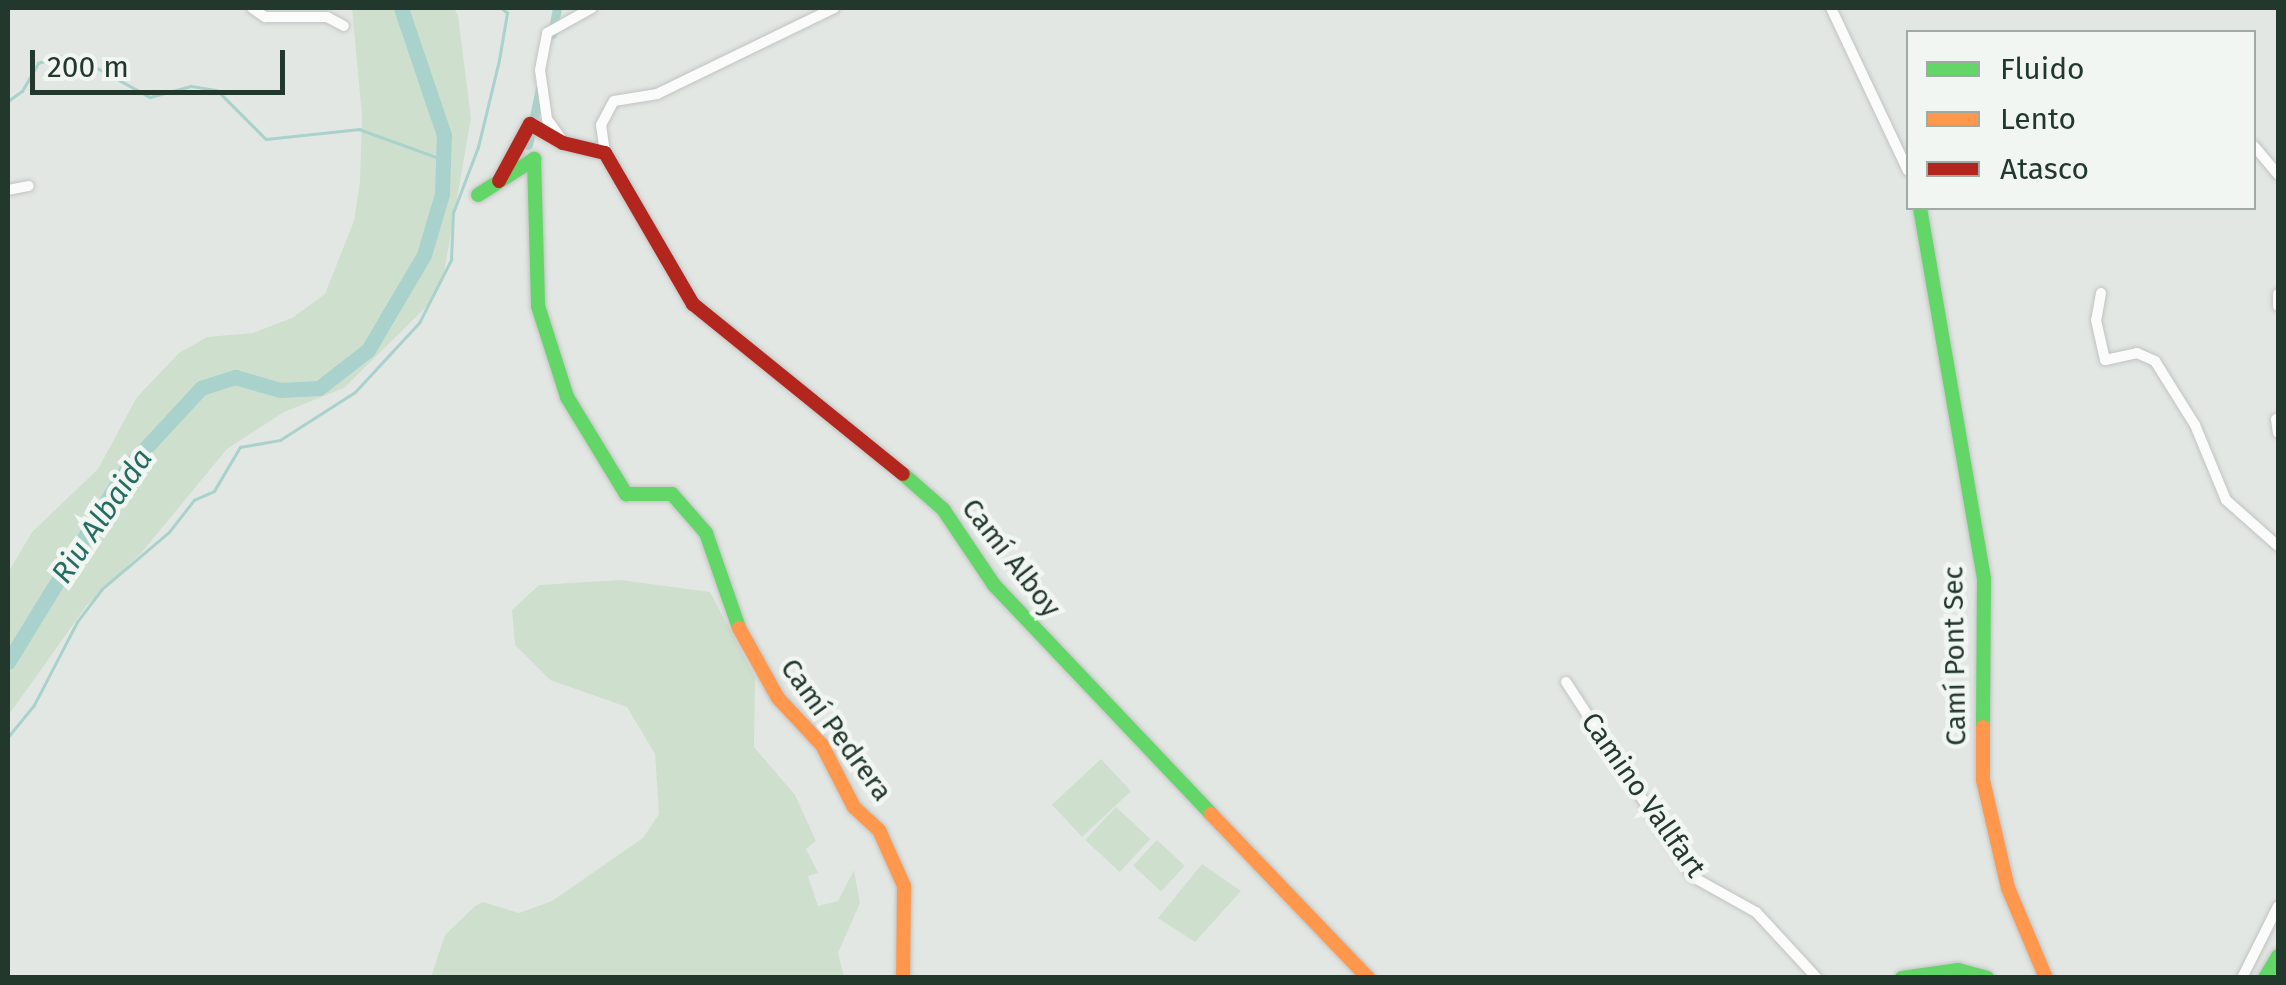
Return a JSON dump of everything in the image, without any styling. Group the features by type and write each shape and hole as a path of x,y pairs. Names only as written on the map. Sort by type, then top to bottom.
{"street":[{"path":"252,8 266,17 327,17 344,26"},
{"path":"573,146 546,114 539,66 549,30 592,8"},
{"path":"478,194 500,181 530,124 573,146 605,153 601,126 614,101 656,94 834,8"},
{"path":"1830,8 1906,167"},
{"path":"2256,148 2278,175"},
{"name":"Camí Alboy","path":"605,153 693,304 812,394 942,509 994,585 1368,978"},
{"name":"Camí Pedrera","path":"500,181 527,158 536,163 538,306 582,424 626,494 672,494 706,532 726,601 778,698 822,745 854,807 890,851 906,904 903,978"},
{"path":"8,190 29,186"},
{"name":"Camí Pont Sec","path":"1920,210 1984,579 1985,794 2008,888 2046,978"},
{"path":"2101,293 2096,320 2106,360 2137,353 2155,361 2194,424 2226,500 2278,546"},
{"path":"2278,294 2278,306"},
{"path":"2276,419 2278,434"},
{"name":"Camino Vallfart","path":"1566,682 1693,878 1756,912 1817,978"},
{"path":"2242,978 2278,906"},
{"path":"2265,978 2278,956"},
{"path":"1902,978 1958,970 1987,978"}],"green space":[{"path":"352,8 454,8 458,16 471,118 444,273 428,305 344,388 284,412 227,449 142,552 87,605 8,716 8,573 32,532 98,469 137,397 179,353 207,337 253,333 292,318 325,294 354,221 360,182 362,116"},
{"path":"620,580 710,592 755,677 754,747 795,795 816,841 806,849 818,873 808,876 818,906 838,901 854,870 860,903 838,953 844,977 431,977 445,935 475,906 483,902 519,913 552,901 643,838 659,814 655,754 627,707 550,680 515,645 512,610 539,585"},
{"path":"1101,759 1131,791 1082,837 1052,805"},
{"path":"1116,807 1150,839 1120,872 1085,840"},
{"path":"1157,840 1185,866 1161,892 1133,866"},
{"path":"1202,864 1241,891 1195,942 1158,918"}],"waterway":[{"name":"Riu Albaida","path":"8,662 127,468 201,388 235,377 280,390 319,388 368,350 424,255 442,194 444,135 401,8"},
{"path":"8,737 34,705 77,622 102,589 169,532 194,500 214,491 240,447 280,440 355,392 419,323 451,260 453,213 478,147 499,60 507,13 501,8"},
{"path":"552,34 557,8"},
{"path":"8,101 22,91 38,63 59,56 92,65 150,97 191,86 217,90 266,139 359,129 444,160"},
{"path":"528,145 540,88"}],"traffic: fast":[{"path":"478,195 534,159 538,306 567,397 626,494 672,494 706,533 739,628"},
{"path":"1920,210 1984,579 1983,727"},
{"path":"903,474 943,509 994,585 1211,814"},
{"path":"2265,978 2278,956"},
{"path":"1902,978 1958,970 1987,978"}],"traffic: slow":[{"path":"739,628 778,698 822,745 854,807 879,830 904,886 903,978"},
{"path":"1983,727 1983,780 2008,888 2046,978"},
{"path":"1211,814 1368,978"}],"traffic: jam":[{"path":"499,181 530,124 563,143 605,153 693,304 903,474"}]}
